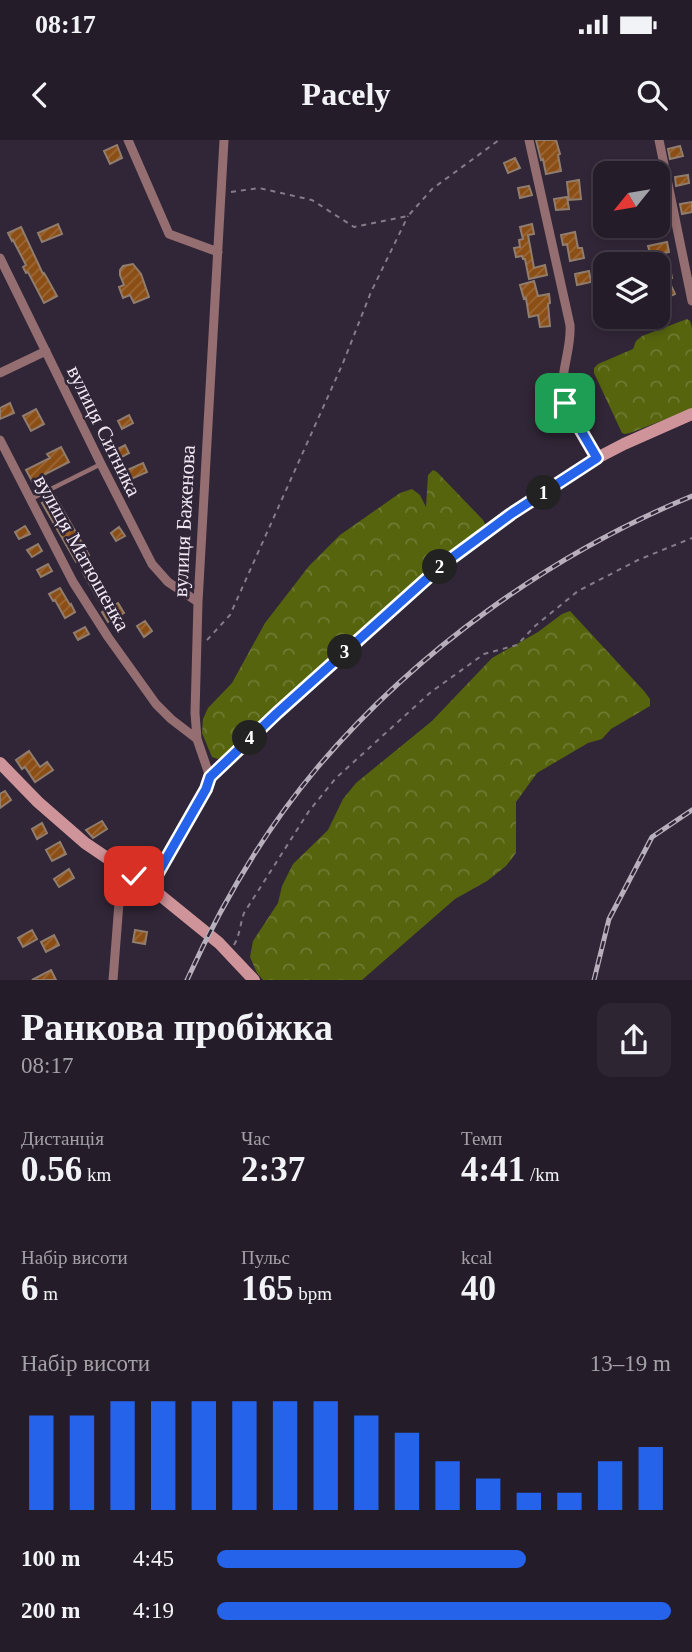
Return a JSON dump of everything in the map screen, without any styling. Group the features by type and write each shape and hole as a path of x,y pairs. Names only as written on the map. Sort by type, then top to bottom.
{"street":[{"path":"128,140 169,234 218,251"},
{"name":"вулиця Баженова","path":"210,777 197,739 195,713 198,602 225,140"},
{"path":"529,140 570,325 571,339 562,394 597,458"},
{"path":"659,140 692,301"},
{"name":"вулиця Ситника","path":"0,258 152,564 168,582 198,602"},
{"path":"0,373 46,351"},
{"path":"150,887 206,789 210,777 442,565 511,514 597,458 692,414"},
{"name":"вулиця Матюшенка","path":"0,440 73,582 108,637 156,704 181,729 197,739"},
{"path":"0,763 38,802 85,843 150,887 219,943 254,980"},
{"path":"113,980 119,903 134,876"}],"lane":[{"path":"31,499 100,464"}],"path":[{"path":"197,650 230,615 338,375 371,292 408,216 432,189 499,140"},
{"path":"222,193 259,188 312,200 354,227 408,216"},
{"path":"229,953 239,937 244,913 309,811 336,778 431,692 484,654 517,645 535,625 578,591 638,560 692,538"}],"green space":[{"path":"687,319 692,328 692,409 630,433 622,433 594,368 633,349 642,336 661,329 670,329 670,325"},
{"path":"433,470 486,526 447,554 430,552 422,575 412,585 228,753 218,759 212,757 202,733 203,719 208,708 232,683 265,623 309,566 340,535 400,493 412,489 420,495 426,507 428,475"},
{"path":"570,611 644,691 650,699 650,706 611,729 602,739 588,743 537,773 516,802 516,853 506,866 487,881 455,899 362,980 263,980 250,957 253,941 278,903 282,886 293,864 328,830 343,799 356,783 432,721 492,658"}],"building":[{"path":"536,140 556,140 561,171 546,174"},
{"path":"117,145 122,158 110,164 104,151"},
{"path":"680,146 683,156 670,159 668,149"},
{"path":"515,158 520,168 508,173 504,163"},
{"path":"688,175 689,183 676,186 675,177"},
{"path":"579,180 581,199 569,200 567,182"},
{"path":"529,186 532,195 520,198 518,188"},
{"path":"567,197 569,209 556,210 554,199"},
{"path":"692,202 692,212 682,214 680,204"},
{"path":"58,224 62,234 42,242 38,233"},
{"path":"532,224 534,234 528,235 534,268 545,265 547,275 529,279 525,259 522,256 516,257 514,248 520,247 519,240 523,239 520,227"},
{"path":"21,227 43,274 57,296 44,303 28,272 26,273 23,267 26,265 8,233"},
{"path":"575,232 578,248 582,248 584,258 570,261 567,244 563,245 561,235"},
{"path":"667,242 669,252 650,252 648,246"},
{"path":"133,264 141,274 149,297 134,303 130,295 123,298 119,287 124,285 120,270 123,266"},
{"path":"589,271 591,282 577,285 575,274"},
{"path":"534,281 538,296 549,294 550,326 540,327 538,315 529,317 526,298 524,299 520,285"},
{"path":"670,283 675,294 670,296"},
{"path":"10,403 14,413 0,419 0,408"},
{"path":"36,409 44,424 31,431 23,416"},
{"path":"129,415 133,423 122,429 118,421"},
{"path":"125,445 129,453 118,459 114,451"},
{"path":"61,447 69,462 32,481 26,470 50,458 47,454"},
{"path":"143,463 147,472 129,480 125,471"},
{"path":"55,496 89,555 76,562 42,503"},
{"path":"25,526 30,534 19,539 15,532"},
{"path":"119,527 125,536 116,541 111,533"},
{"path":"38,544 42,551 32,557 27,550"},
{"path":"48,564 52,571 41,577 37,570"},
{"path":"92,568 106,593 98,599 83,573"},
{"path":"60,588 75,612 65,618 49,594"},
{"path":"118,603 124,613 108,622 102,612"},
{"path":"145,621 152,631 144,637 137,626"},
{"path":"85,627 89,634 78,640 74,633"},
{"path":"29,751 40,767 47,762 53,770 35,782 25,767 22,769 16,760"},
{"path":"5,791 11,800 0,808 0,794"},
{"path":"102,821 107,829 93,838 86,830"},
{"path":"42,823 47,833 37,839 32,829"},
{"path":"60,842 66,854 52,861 46,850"},
{"path":"69,869 74,878 59,887 54,879"},
{"path":"32,930 37,939 23,947 18,938"},
{"path":"135,930 147,932 145,944 133,942"},
{"path":"54,935 59,945 46,952 41,942"},
{"path":"51,970 56,980 32,980"}],"railway":[{"path":"187,980 229,897 279,817 317,768 398,684 442,646 537,577 639,520 692,496"},
{"path":"594,980 609,919 652,837 692,810"}],"route":[{"path":"134,876 150,887 206,789 210,777 277,713 442,565 511,514 597,458 565,403"}]}
